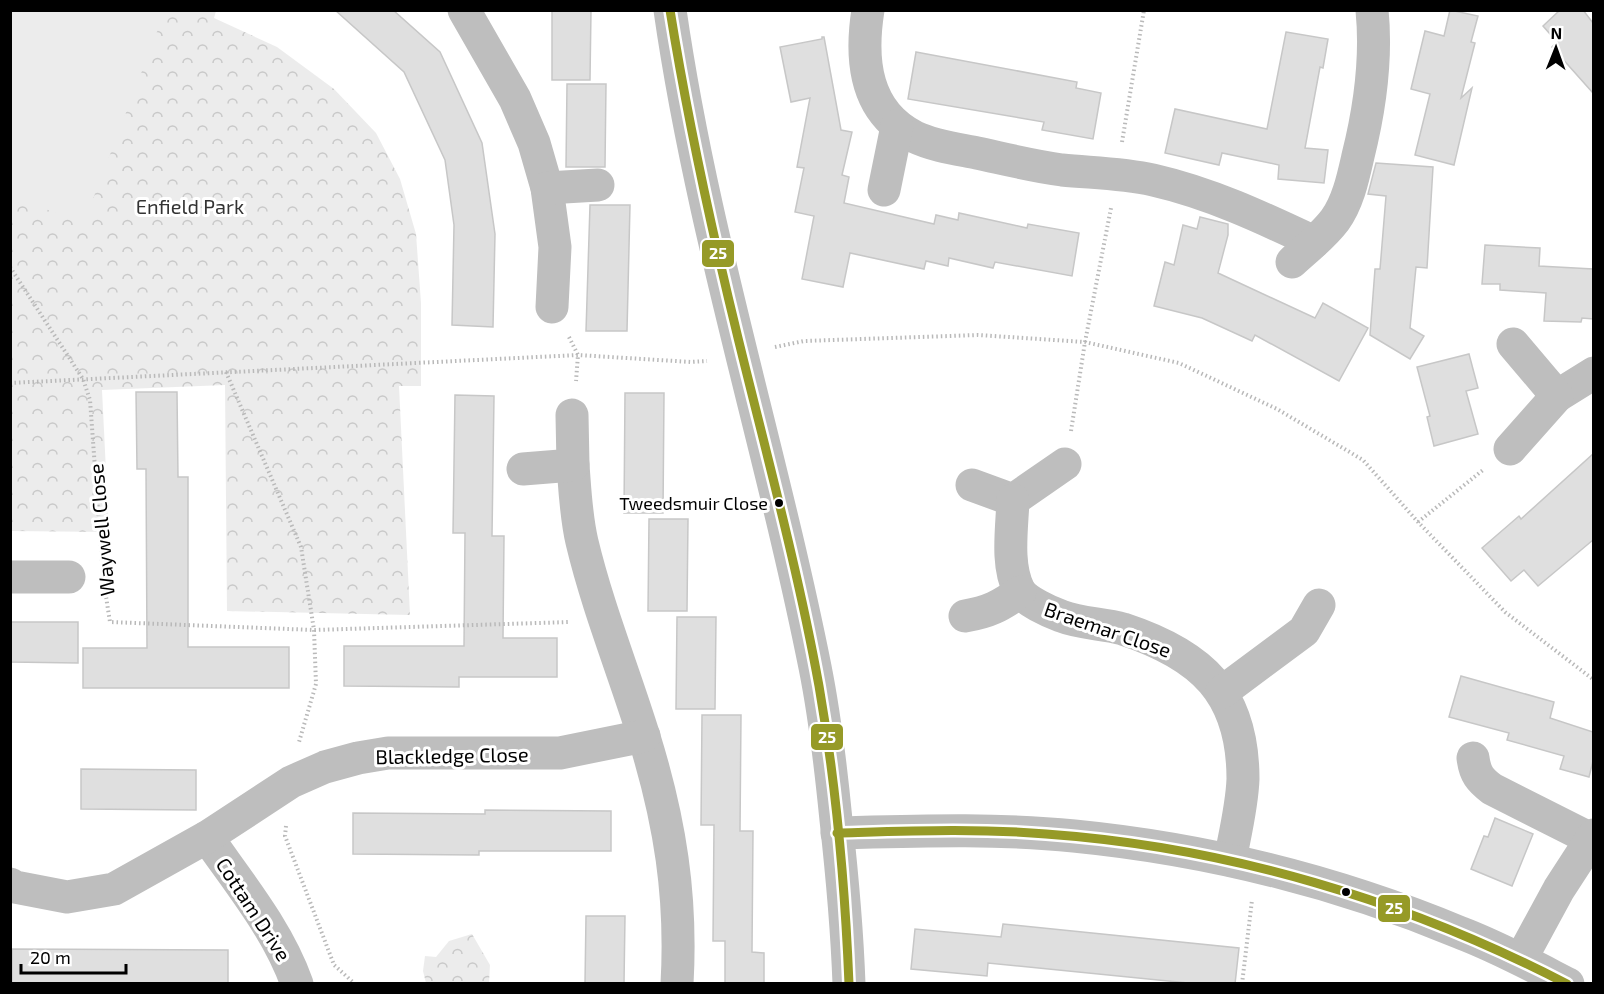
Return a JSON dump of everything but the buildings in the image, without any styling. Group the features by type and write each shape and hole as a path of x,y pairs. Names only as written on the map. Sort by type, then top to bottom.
{"street":[{"path":"464,10 515,99 534,143 547,188 555,247 552,307"},
{"path":"670,10 701,186 774,484 816,670 829,750 845,907 849,984"},
{"path":"868,10 864,54 873,93 883,111 897,126 916,137 939,145 1040,167 1117,173 1185,188 1233,204 1303,252 1335,221 1353,177 1372,84 1375,39 1372,10"},
{"path":"884,189 897,126"},
{"path":"547,188 598,184"},
{"path":"1513,344 1557,396"},
{"path":"1510,449 1557,396 1593,373"},
{"path":"572,415 573,465 582,541 604,621 644,736 666,822 676,880 679,931 677,984"},
{"path":"972,485 1013,500 1065,464"},
{"path":"523,469 573,465"},
{"name":"Braemar Close","path":"1013,500 1013,568 1020,592 1045,610 1074,621 1120,628 1176,650 1201,670 1222,692 1234,719 1241,749 1245,864"},
{"name":"Waywell Close","path":"10,577 69,577"},
{"name":"Braemar Close","path":"965,616 985,613 1001,606 1020,592"},
{"path":"1222,692 1304,631 1318,605"},
{"name":"Blackledge Close","path":"207,837 291,782 325,767 358,758 388,753 560,753 644,736"},
{"path":"1473,758 1475,772 1479,779 1492,789 1592,837 1559,889 1521,959"},
{"path":"837,832 1012,832 1071,836 1127,842 1245,864 1399,909 1521,959 1568,984"},
{"path":"10,884 15,887 67,897 114,889 207,837"},
{"name":"Cottam Drive","path":"207,837 267,925 292,970 297,984"}],"path":[{"path":"1065,464 1144,10"},
{"name":"Waywell Close","path":"10,267 83,379 90,400 102,566"},
{"path":"552,307 578,355 572,415"},
{"path":"774,347 804,341 978,335 1085,342 1179,363 1276,409 1363,460 1418,522 1505,612 1593,680"},
{"path":"10,383 578,355 690,362 711,361"},
{"path":"226,372 301,547 314,630 316,684 291,770 285,836 333,965 355,984"},
{"path":"1418,522 1510,449"},
{"name":"Waywell Close","path":"103,578 110,622 314,630"},
{"path":"314,630 604,621"},
{"path":"1242,984 1249,922 1245,864"}],"green space":[{"path":"10,11 165,11 85,220 11,200"},
{"name":"Enfield Park","path":"11,11 216,11 214,18 277,47 334,89 376,133 400,179 416,234 421,303 421,386 399,386 410,615 227,611 225,385 102,390 109,532 11,531"},
{"path":"472,934 490,965 489,983 426,983 423,971 425,956 436,957 449,941"}],"transit line":[{"name":"25","path":"670,10 710,218 792,556 819,686 839,835 849,984"},
{"name":"25","path":"837,833 1020,832 1114,841 1181,851 1314,882 1379,903 1506,954 1567,984"}],"place":[{"name":"Tweedsmuir Close","path":"779,503"}]}
